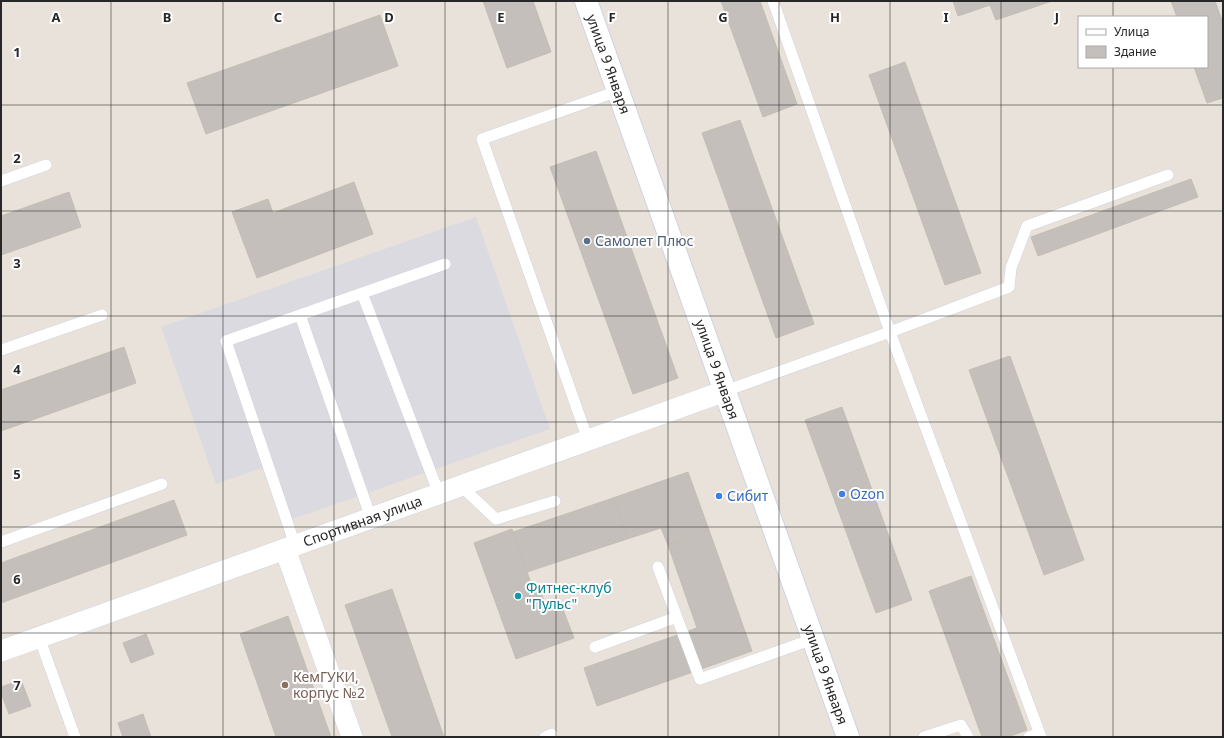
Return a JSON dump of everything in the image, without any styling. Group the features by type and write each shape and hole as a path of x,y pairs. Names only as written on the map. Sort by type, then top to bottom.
{"street":[{"name":"улица 9 Января","path":"586,1 848,737"},
{"name":"Спортивная улица","path":"1,651 725,391"},
{"path":"290,547 352,737"}],"lane":[{"path":"773,1 890,332 1040,735 1029,737"},
{"path":"588,440 482,140 618,90"},
{"path":"1,181 46,165"},
{"path":"725,391 890,332 1009,287 1011,268 1027,226 1168,174"},
{"path":"290,547 226,341 444,264"},
{"path":"362,293 439,494"},
{"path":"1,350 102,315"},
{"path":"300,315 371,518"},
{"path":"1,542 162,484"},
{"path":"461,486 496,520 555,501"},
{"path":"658,567 700,679 813,639"},
{"path":"595,647 677,617"},
{"path":"39,637 75,737"},
{"path":"924,737 962,725 968,737"}],"shaded area":[{"path":"476,217 550,429 284,522 265,467 216,484 161,327"}],"building":[{"path":"483,1 533,1 551,52 507,68"},
{"path":"721,1 760,1 797,104 763,117"},
{"path":"953,1 1052,1 996,20 990,5 958,16"},
{"path":"1171,1 1215,1 1223,23 1223,98 1207,103 1194,68 1208,68 1208,16 1177,16"},
{"path":"380,15 398,66 206,134 187,83"},
{"path":"905,62 981,273 945,285 869,75"},
{"path":"740,120 814,324 776,338 702,133"},
{"path":"596,151 678,378 633,394 550,167"},
{"path":"1191,179 1198,197 1038,256 1031,237"},
{"path":"354,182 373,234 257,278 232,212 268,199 273,213"},
{"path":"69,192 81,227 1,255 1,216"},
{"path":"124,347 136,383 1,431 1,390"},
{"path":"1010,356 1084,560 1044,575 969,370"},
{"path":"842,407 912,600 876,613 805,420"},
{"path":"688,472 709,530 668,545 661,528 627,539 613,498"},
{"path":"613,498 627,539 527,572 513,532"},
{"path":"174,500 187,535 1,603 1,563"},
{"name":"Фитнес-клуб \"Пульс\"","path":"512,529 533,589 539,587 546,607 560,602 574,638 516,659 474,543"},
{"path":"709,530 752,651 597,706 584,668 697,628 668,545"},
{"path":"971,576 1027,730 1008,737 982,737 929,591"},
{"path":"392,589 444,737 392,737 345,605"},
{"name":"КемГУКИ, корпус №2","path":"288,616 331,737 276,737 240,634"},
{"path":"146,634 154,654 131,663 123,643"},
{"path":"21,680 31,706 9,714 1,693 1,687"},
{"path":"143,714 151,737 123,737 118,723"}],"place":[{"name":"Самолет Плюс","path":"587,241"},
{"name":"Ozon","path":"842,494"},
{"name":"Сибит","path":"719,496"},
{"name":"Фитнес-клуб \"Пульс\"","path":"518,596"},
{"name":"КемГУКИ, корпус №2","path":"285,685"}]}
